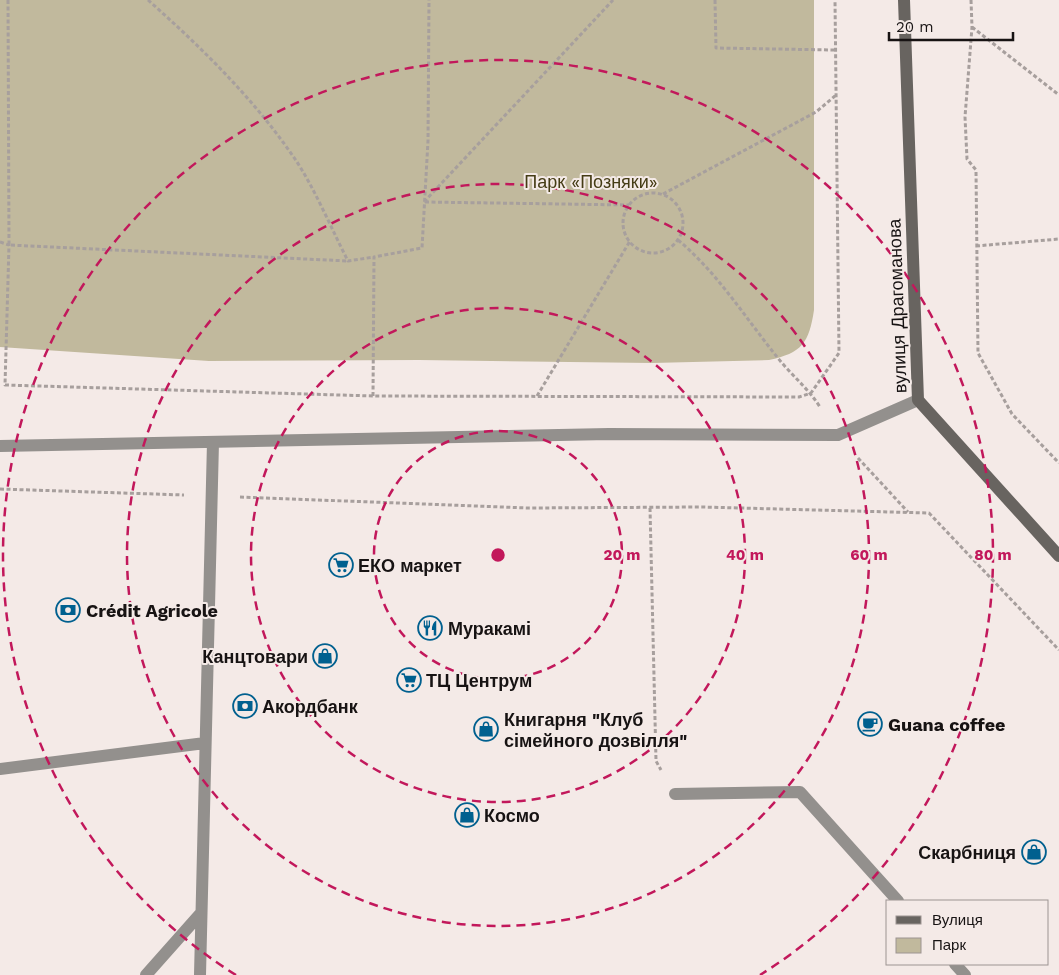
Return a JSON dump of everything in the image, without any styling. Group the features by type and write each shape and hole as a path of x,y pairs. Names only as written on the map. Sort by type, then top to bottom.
{"street":[{"name":"вулиця Драгоманова","path":"904,0 918,400 1059,556"}],"lane":[{"path":"0,446 609,434 838,435 918,400"},
{"path":"200,975 213,442"},
{"path":"0,768 205,743"},
{"path":"675,794 800,792 897,900"},
{"path":"146,975 201,913"},
{"path":"956,965 965,975"}],"path":[{"path":"5,385 9,245 8,0"},
{"path":"148,0 189,36 241,90 296,160 348,261"},
{"path":"0,242 9,245 348,261 422,248 428,141 429,0"},
{"path":"424,202 613,0"},
{"path":"715,0 716,48 836,50"},
{"path":"0,385 373,396 799,397 810,393 839,353 835,0"},
{"path":"971,0 972,27 965,117 966,158 976,170 978,353 1012,414 1059,463"},
{"path":"972,27 1059,95"},
{"path":"663,194 678,205 682,213 684,222 678,240 663,252 654,253 636,248 630,241 623,224 629,205 644,194 663,194 816,112 836,96"},
{"path":"424,202 629,205"},
{"path":"976,246 1059,239"},
{"path":"678,240 698,257 783,365 810,393"},
{"path":"537,396 630,241"},
{"path":"373,396 374,257"},
{"path":"0,488 528,508 650,508 928,513 1059,650"},
{"path":"650,508 656,760 675,794"}],"green space":[{"name":"Парк «Позняки»","path":"0,0 814,0 814,310 810,331 802,345 796,350 769,360 652,363 419,360 209,361 0,347"}],"place":[{"name":"ЕКО маркет","path":"341,565"},
{"name":"Crédit Agricole","path":"68,610"},
{"name":"Муракамі","path":"430,628"},
{"name":"Канцтовари","path":"325,656"},
{"name":"ТЦ Центрум","path":"409,680"},
{"name":"Акордбанк","path":"245,706"},
{"name":"Guana coffee","path":"870,724"},
{"name":"Книгарня \"Клуб сімейного дозвілля\"","path":"486,729"},
{"name":"Космо","path":"467,815"},
{"name":"Скарбниця","path":"1034,852"}]}
